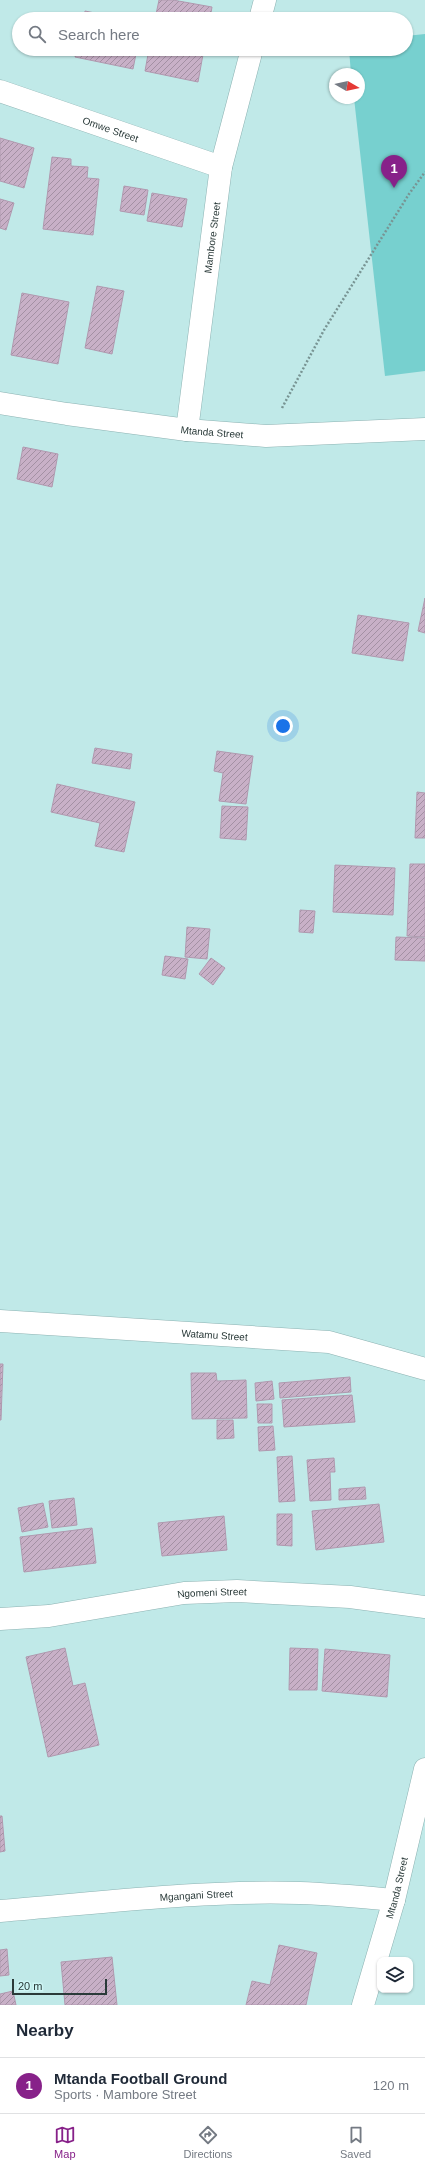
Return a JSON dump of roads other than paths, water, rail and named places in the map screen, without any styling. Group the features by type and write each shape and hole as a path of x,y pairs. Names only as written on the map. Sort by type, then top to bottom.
{"street":[{"path":"262,12 265,0"},
{"name":"Mambore Street","path":"187,430 221,166 250,56"},
{"name":"Omwe Street","path":"0,91 221,166"},
{"name":"Mtanda Street","path":"0,403 67,414 187,430 266,436 425,429"},
{"name":"Watamu Street","path":"0,1321 329,1342 425,1369"},
{"name":"Ngomeni Street","path":"0,1619 49,1616 184,1593 229,1592 350,1597 425,1607"},
{"name":"Mtanda Street","path":"362,2005 394,1900 425,1769"},
{"name":"Mgangani Street","path":"0,1911 148,1898 236,1894 299,1893 394,1900"}],"place":[{"name":"Mtanda Football Ground","path":"394,188"}]}
